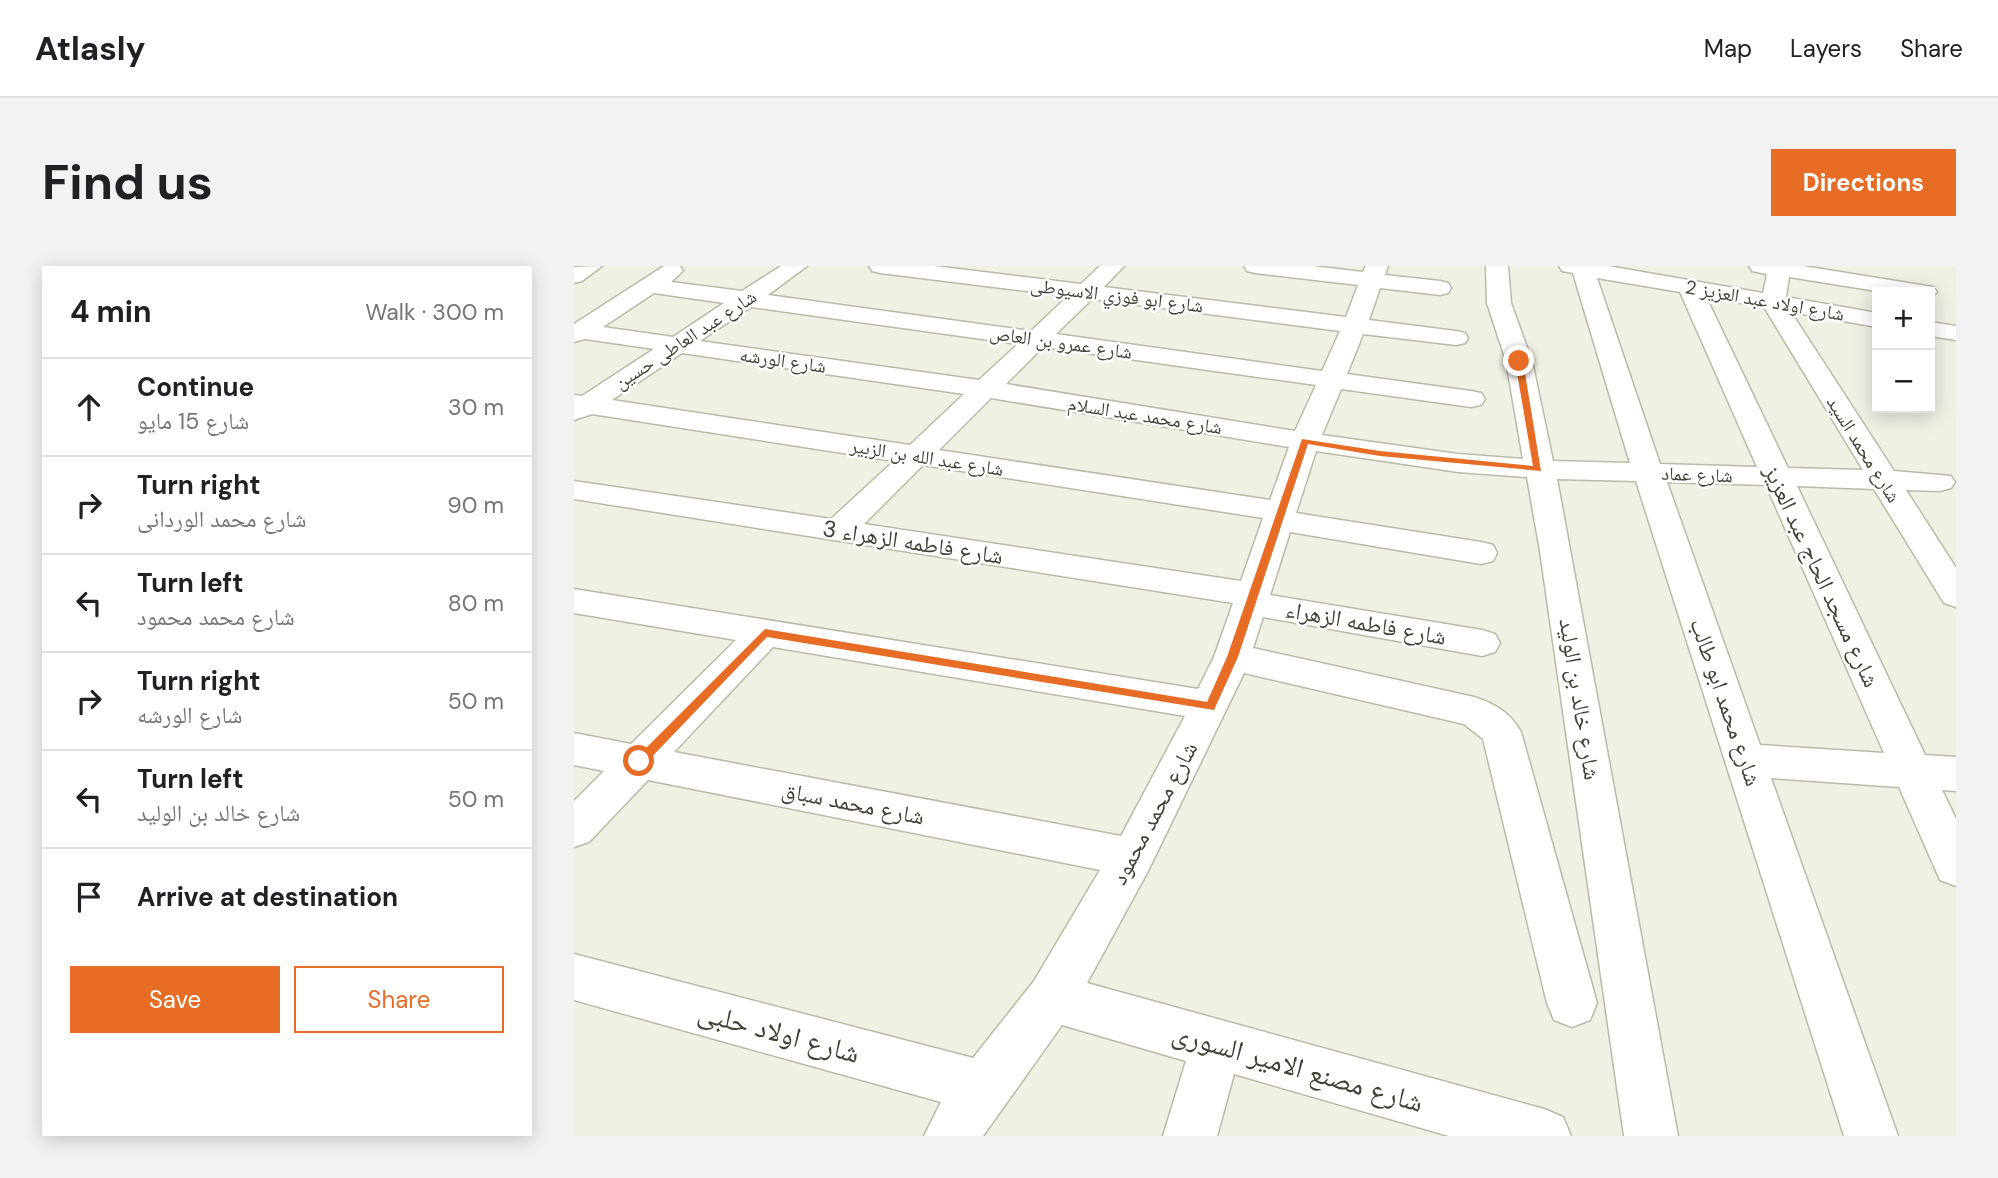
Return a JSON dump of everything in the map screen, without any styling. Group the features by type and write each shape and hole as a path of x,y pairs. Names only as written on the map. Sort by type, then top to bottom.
{"street":[{"path":"574,276 591,266"},
{"path":"579,329 652,286 680,266"},
{"name":"شارع عبد العاطى حسين","path":"578,407 796,266"},
{"name":"شارع ابو فوزي الاسيوطى","path":"880,266 1455,338"},
{"path":"839,530 1113,266"},
{"path":"1255,266 1374,273 1440,288"},
{"name":"شارع خالد بن الوليد","path":"1497,266 1499,303 1519,361 1556,551 1651,1136"},
{"name":"شارع اولاد عبد العزيز 2","path":"1577,267 1872,319"},
{"name":"شارع محمد ابو طالب","path":"1577,267 1871,1136"},
{"path":"1773,303 1770,267 1895,287"},
{"name":"شارع محمد محمود","path":"951,1136 983,1087 1052,998 1132,857 1210,706 1233,657 1278,515 1305,441 1374,273"},
{"name":"شارع عمرو بن العاص","path":"652,286 1471,399"},
{"name":"شارع مسجد الحاج عبد العزيز","path":"1689,286 1956,866"},
{"name":"شارع محمد السيد","path":"1773,303 1956,595"},
{"name":"شارع الورشه","path":"579,329 985,389"},
{"path":"1935,330 1956,333"},
{"name":"شارع محمد عبد السلام","path":"985,389 1305,441"},
{"name":"شارع عبد الله بن الزبير","path":"578,407 915,455 1278,515 1481,553"},
{"path":"1305,441 1445,461 1538,469"},
{"name":"شارع عماد","path":"1538,469 1940,482"},
{"name":"شارع فاطمه الزهراء 3","path":"574,490 839,530 1251,599"},
{"name":"شارع فاطمه الزهراء","path":"1251,599 1482,643"},
{"path":"574,601 1210,706"},
{"path":"574,829 765,633"},
{"path":"1233,657 1474,712 1489,720 1501,732 1572,1003"},
{"name":"شارع محمد سباق","path":"574,749 1132,857"},
{"path":"1745,760 1956,774"},
{"name":"شارع اولاد حلبى","path":"574,977 983,1087"},
{"name":"شارع مصنع الامير السورى","path":"1052,998 1216,1044 1457,1124 1544,1136"},
{"path":"1190,1136 1216,1044"}],"route":[{"path":"639,761 765,633 1210,706 1233,657 1305,441 1458,463 1538,469 1519,361"}]}
